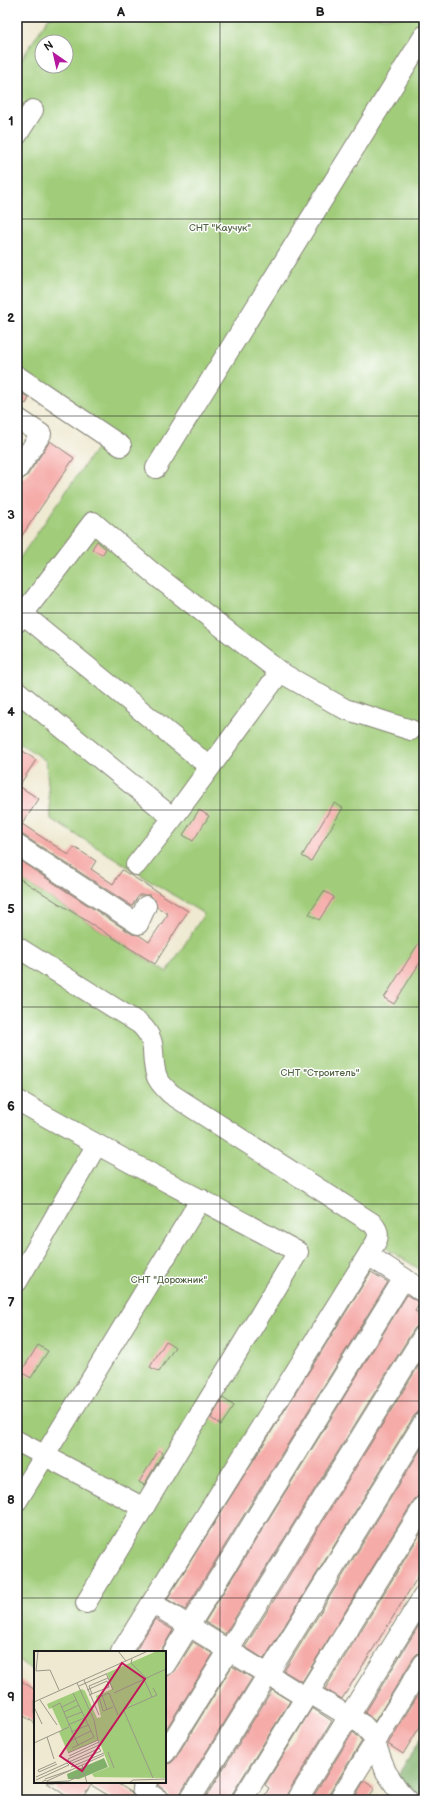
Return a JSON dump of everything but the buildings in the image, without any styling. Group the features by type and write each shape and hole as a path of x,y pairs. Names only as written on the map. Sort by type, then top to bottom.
{"street":[{"path":"156,468 424,36"},
{"path":"17,135 33,110"},
{"path":"17,376 121,446"},
{"path":"17,418 41,434 17,470"},
{"path":"210,767 20,618 93,522 154,574 280,672 345,709 411,730"},
{"path":"136,865 174,818 280,672"},
{"path":"17,691 174,818"},
{"path":"17,845 138,924 146,906"},
{"path":"17,947 140,1024 151,1035 157,1076 162,1085 171,1094 372,1223 378,1230 379,1236 122,1651"},
{"path":"17,1100 96,1146 201,1199 298,1252 86,1603"},
{"path":"17,1282 96,1146"},
{"path":"17,1501 201,1199"},
{"path":"368,1256 404,1278 424,1293"},
{"path":"166,1663 404,1278"},
{"path":"166,1751 424,1335"},
{"path":"190,1800 424,1422"},
{"path":"17,1441 44,1457 144,1508"},
{"path":"242,1800 424,1506"},
{"path":"297,1800 424,1595"},
{"path":"152,1603 298,1693 314,1695 363,1725 375,1741 386,1772 399,1791 408,1800"},
{"path":"339,1800 424,1663"},
{"path":"146,1783 142,1789 159,1800"}],"green space":[{"name":"СНТ \"Каучук\"","path":"49,17 424,17 424,1272 373,1240 117,1651 34,1651 34,1670 17,1660 17,877 167,972 204,914 51,819 46,761 17,741 17,562 104,437 17,375 17,66 34,40 34,74 74,74 74,34 38,34"},
{"path":"424,1734 424,1800 383,1800"}],"park label":[{"name":"СНТ \"Строитель\"","path":"320,1073"},
{"name":"СНТ \"Дорожник\"","path":"169,1280"}]}
